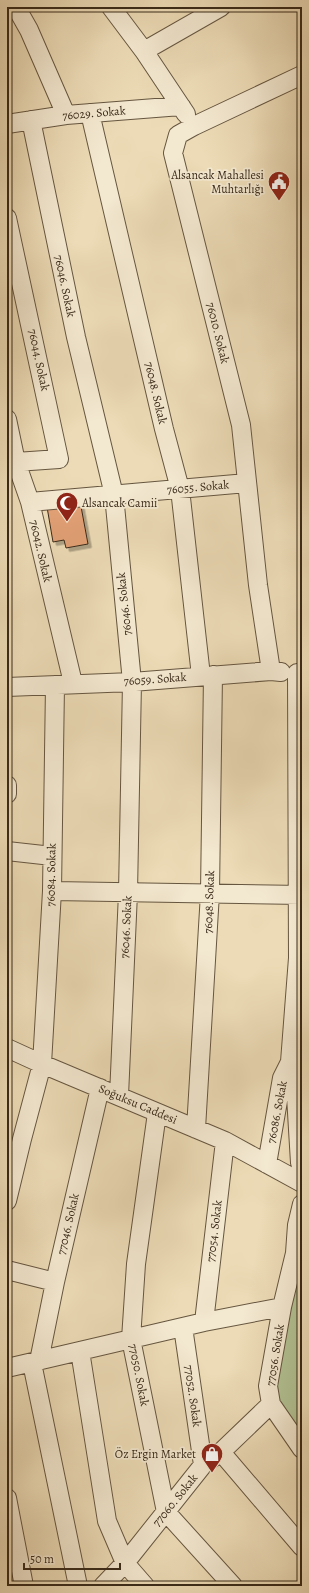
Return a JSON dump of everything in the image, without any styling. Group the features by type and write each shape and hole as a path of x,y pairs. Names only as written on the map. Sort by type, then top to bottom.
{"street":[{"path":"16,7 29,30 66,115"},
{"path":"111,7 144,51 194,126"},
{"path":"144,51 221,7"},
{"name":"76010. Sokak","path":"271,671 258,585 241,425 173,153 178,135 302,75"},
{"name":"76029. Sokak","path":"7,124 66,115 181,106"},
{"name":"76048. Sokak","path":"90,113 162,421 180,489 207,675 210,894 196,1129"},
{"name":"76046. Sokak","path":"31,120 76,337 114,495 132,682 128,893 119,1096"},
{"name":"76044. Sokak","path":"7,218 59,459 16,462"},
{"name":"76042. Sokak","path":"7,419 16,462 30,502 73,683"},
{"name":"76055. Sokak","path":"30,502 247,483"},
{"name":"76059. Sokak","path":"7,687 73,683 132,682 271,671 299,674"},
{"name":"76086. Sokak","path":"299,674 300,958 294,1052 301,1164"},
{"name":"76084. Sokak","path":"7,1201 14,1136 42,1064 52,890 55,685"},
{"path":"7,785 7,794"},
{"path":"7,851 52,856"},
{"path":"52,890 128,893 300,895"},
{"name":"Soğuksu Caddesi","path":"7,1048 225,1141 302,1183"},
{"name":"76086. Sokak","path":"267,1164 282,1078 294,1052"},
{"name":"77046. Sokak","path":"35,1362 100,1088"},
{"name":"77050. Sokak","path":"157,1113 136,1264 131,1339 166,1512"},
{"name":"77054. Sokak","path":"204,1322 225,1141"},
{"path":"267,1164 301,1164"},
{"name":"77056. Sokak","path":"302,1204 297,1225 298,1250 282,1307 268,1386 271,1404 302,1448"},
{"path":"7,1270 55,1282"},
{"path":"7,1368 204,1322 282,1307"},
{"name":"77052. Sokak","path":"183,1327 203,1465"},
{"path":"80,1351 107,1522 125,1563 145,1586"},
{"path":"35,1362 78,1586"},
{"name":"77060. Sokak","path":"102,1586 125,1563 203,1465 221,1452 271,1404"},
{"path":"221,1452 302,1547"},
{"path":"7,1498 24,1586"},
{"path":"166,1512 233,1586"}],"green space":[{"path":"302,455 302,547 298,522"},
{"path":"302,1256 302,1440 279,1404 275,1381"}],"building":[{"name":"Alsancak Camii","path":"80,501 88,544 66,548 64,540 53,542 47,507"}],"place":[{"name":"Alsancak Mahallesi Muhtarlığı","path":"279,202"},
{"name":"Alsancak Camii","path":"67,522"},
{"name":"Öz Ergin Market","path":"212,1474"}]}
